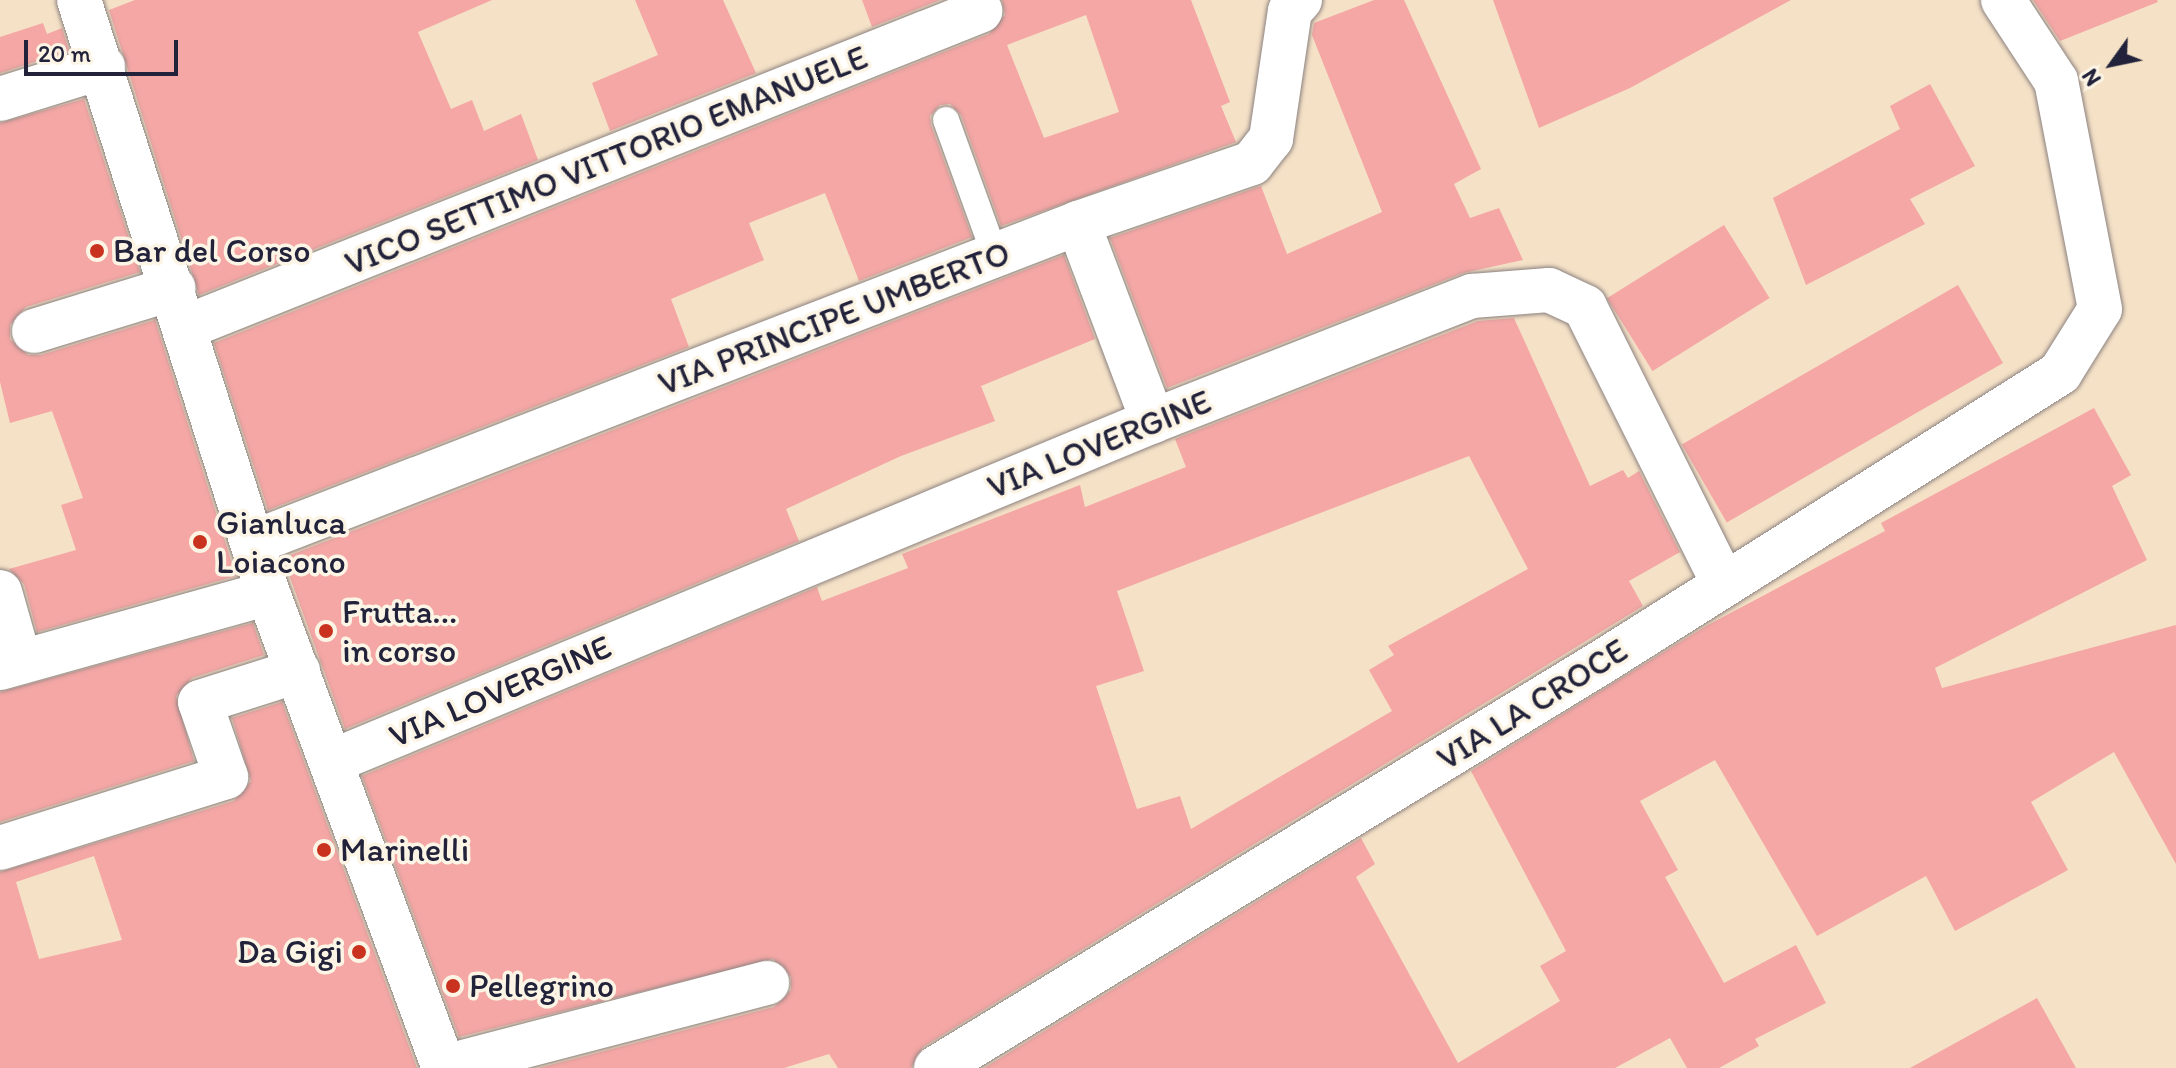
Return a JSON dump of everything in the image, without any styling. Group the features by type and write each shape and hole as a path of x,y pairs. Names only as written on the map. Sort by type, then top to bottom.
{"street":[{"path":"81,0 268,593 333,761 444,1068 767,983"},
{"name":"VIA PRINCIPE UMBERTO","path":"254,542 1078,223 1252,163 1271,139 1290,11 1300,0"},
{"name":"VIA LA CROCE","path":"936,1068 1724,584 2060,373 2100,309 2056,81 2003,0"},
{"name":"VICO SETTIMO VITTORIO EMANUELE","path":"34,331 180,308 980,11"},
{"path":"0,99 103,67"},
{"path":"1078,223 1153,421"},
{"name":"VIA LOVERGINE","path":"333,761 1153,421 1472,296 1549,290 1585,307 1724,584"},
{"path":"0,592 10,665 268,593"},
{"path":"0,848 226,777 200,702 298,671"}],"lane":[{"path":"946,120 995,255"}],"building":[{"path":"135,0 492,0 418,32 451,109 472,100 484,131 521,114 538,160 199,295 109,10"},
{"path":"635,0 723,0 756,73 610,131 592,83 658,55"},
{"path":"862,0 940,0 872,27"},
{"path":"1002,0 1191,0 1230,102 1221,106 1236,142 1001,226 961,115 950,104 940,105 930,116 931,125 972,237 859,281 825,193 749,223 764,260 671,299 689,347 268,510 214,343 989,34 1005,15","holes":["1086,15 1119,112 1044,138 1007,45"]},
{"path":"1374,0 1404,0 1481,169 1454,184 1470,218 1499,208 1523,260 1463,273 1167,388 1110,238 1261,186 1287,254 1382,212 1312,35 1314,23"},
{"path":"1493,0 1791,0 1630,88 1539,128"},
{"path":"2033,0 2157,0 2158,2 2060,41"},
{"path":"43,23 47,34 62,28 69,51 0,73 0,37"},
{"path":"1930,84 1975,166 1910,199 1925,224 1806,285 1773,198 1900,129 1890,106"},
{"path":"84,99 140,272 26,307 10,325 10,339 28,355 41,355 155,320 236,576 37,632 24,584 9,569 76,550 61,505 83,498 52,411 10,423 0,382 0,123"},
{"path":"1724,225 1770,298 1653,371 1607,298"},
{"path":"1064,255 1095,339 981,386 995,421 901,456 786,509 799,541 345,729 283,558"},
{"path":"1958,285 2003,363 1727,522 1682,444"},
{"path":"1514,318 1590,486 1623,470 1628,478 1639,471 1680,552 1629,581 1643,606 923,1047 911,1068 838,1068 829,1054 784,1068 539,1068 774,1007 791,990 791,977 773,959 459,1037 362,776 817,587 822,601 908,568 902,554 1080,485 1085,507 1186,467 1175,439 1478,321","holes":["1469,456 1528,569 1388,646 1394,655 1369,670 1392,711 1191,829 1180,796 1137,809 1096,686 1144,671 1117,591"]},
{"path":"2094,408 2131,475 2112,486 2147,560 1935,668 1942,688 2176,625 2176,864 2114,752 2031,802 2068,870 1955,931 1926,876 1817,936 1715,760 1640,801 1678,870 1665,877 1724,983 1796,945 1826,1003 1755,1039 1759,1046 1719,1068 1687,1068 1670,1038 1615,1068 984,1068 1361,838 1375,864 1356,877 1458,1063 1560,1001 1540,966 1566,951 1471,771 1706,626 1885,531 1881,523"},
{"path":"253,623 264,655 192,678 176,696 194,761 0,822 0,692"},
{"path":"282,702 417,1068 0,1068 0,872 234,801 251,781 232,718","holes":["94,856 122,940 39,959 16,882"]},
{"path":"2037,998 2076,1068 1910,1068"}],"place":[{"name":"Bar del Corso","path":"97,251"},
{"name":"Gianluca Loiacono","path":"200,542"},
{"name":"Frutta... in corso","path":"326,631"},
{"name":"Marinelli","path":"324,850"},
{"name":"Da Gigi","path":"359,952"},
{"name":"Pellegrino","path":"453,986"}]}
